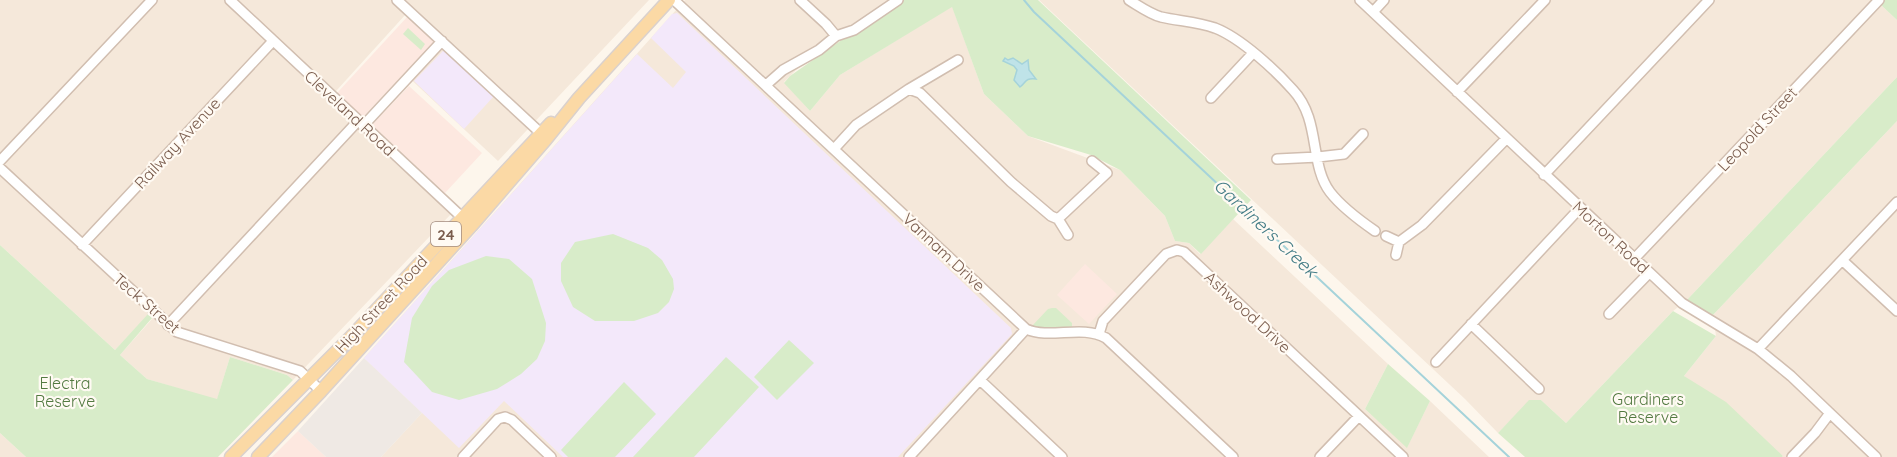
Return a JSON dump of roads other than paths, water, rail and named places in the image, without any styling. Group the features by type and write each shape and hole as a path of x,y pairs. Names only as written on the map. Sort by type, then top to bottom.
{"main road":[{"name":"High Street Road","path":"258,457 321,391 543,136 669,0"},
{"name":"High Street Road","path":"231,457 466,222"}],"street":[{"path":"0,161 152,0"},
{"name":"Cleveland Road","path":"230,0 466,222"},
{"path":"397,0 543,136"},
{"name":"Vannam Drive","path":"674,0 1026,330"},
{"path":"800,0 836,36"},
{"path":"766,85 783,69 819,50 836,36 854,30 898,0"},
{"name":"Morton Road","path":"1360,0 1682,303 1758,349 1791,376 1876,457"},
{"path":"1373,12 1384,0"},
{"path":"1457,92 1545,0"},
{"path":"1544,175 1709,0"},
{"name":"Leopold Street","path":"1634,259 1879,0"},
{"path":"1133,1 1160,16 1213,27 1231,35 1295,92 1310,118 1324,180 1330,192 1375,231"},
{"name":"Railway Avenue","path":"82,245 273,41"},
{"path":"168,325 442,41"},
{"path":"1211,98 1253,53"},
{"path":"834,149 856,125 909,89 958,60"},
{"path":"909,89 920,93 1011,182 1051,216 1058,219 1068,235"},
{"path":"1277,159 1344,154 1363,134"},
{"path":"1396,255 1398,242 1422,225 1506,139"},
{"path":"1058,219 1107,173 1092,161"},
{"name":"Teck Street","path":"0,168 177,333 300,371 321,391"},
{"path":"1758,349 1897,202"},
{"path":"1436,362 1580,208"},
{"path":"1386,236 1398,242"},
{"name":"Ashwood Drive","path":"1099,334 1103,321 1166,254 1177,250 1184,252 1403,457"},
{"path":"1842,260 1897,311"},
{"path":"1609,314 1649,273"},
{"path":"1471,324 1539,389"},
{"path":"909,457 1026,330 1039,333 1099,334 1106,338 1233,457"},
{"path":"980,380 1062,457"},
{"path":"1792,457 1832,415"},
{"path":"1320,457 1359,416"},
{"path":"463,457 498,419 505,417 512,420 551,457"}],"water":[{"path":"1005,58 1008,60 1013,58 1022,64 1028,60 1029,70 1036,79 1028,80 1020,87 1014,80 1017,70 1003,61"}],"waterway":[{"name":"Gardiners Creek","path":"1024,0 1034,12 1509,457"}],"park label":[{"name":"Electra Reserve","path":"65,392"},
{"name":"Gardiners Reserve","path":"1648,408"}]}
